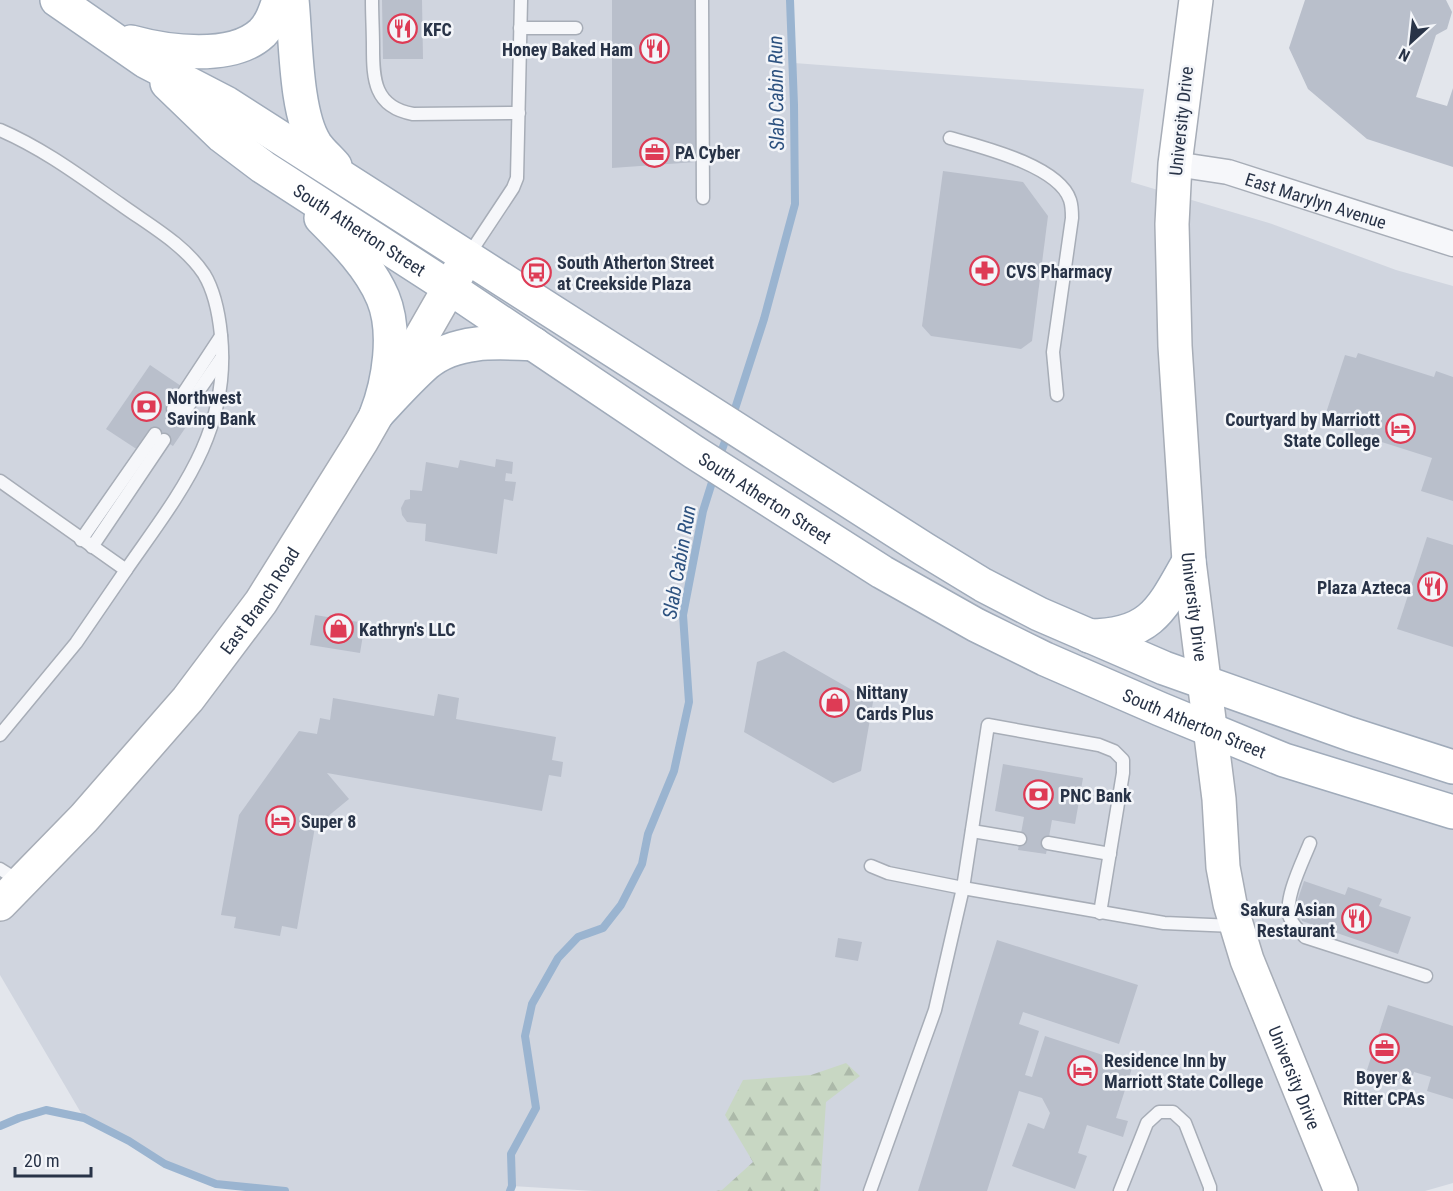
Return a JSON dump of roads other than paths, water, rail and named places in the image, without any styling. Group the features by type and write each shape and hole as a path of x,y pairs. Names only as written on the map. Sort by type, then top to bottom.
{"main road":[{"name":"South Atherton Street","path":"57,0 145,61 226,103 983,585 1039,614 1164,668 1350,734 1453,767"},
{"path":"109,36 159,48 183,51 206,52 236,47 251,41 263,32 272,19 279,0"},
{"path":"292,0 300,97 308,126 316,144 335,166 376,198"},
{"name":"University Drive","path":"1196,0 1175,164 1172,224 1175,346 1190,561 1220,799 1223,867 1236,927 1247,960 1341,1191"},
{"name":"South Atherton Street","path":"145,61 222,136 279,177 450,288 694,452 882,572 976,625 1045,659 1284,760 1453,812"},
{"path":"279,177 330,226 365,266 384,300 390,348 384,395 376,415"},
{"name":"East Branch Road","path":"7,885 84,818 202,681 261,602 376,415 468,257"},
{"path":"376,415 428,363 443,353 477,344 534,344"},
{"path":"1088,636 1127,633 1146,621 1162,607 1190,561"}],"street":[{"name":"East Marylyn Avenue","path":"1175,164 1228,172 1453,244"}],"lane":[{"path":"372,0 373,77 380,95 390,105 401,112 413,114 519,113"},
{"path":"468,257 513,188 517,178 521,0"},
{"path":"702,0 703,198"},
{"path":"520,28 576,28"},
{"path":"0,130 49,155 179,247 197,265 209,285 219,317 222,357 218,400 201,455 189,477 76,643 0,735"},
{"path":"950,138 1016,158 1053,177 1070,199 1072,219 1053,352 1057,395"},
{"path":"221,336 177,412 222,357"},
{"path":"87,543 160,437"},
{"path":"0,481 126,570"},
{"path":"870,1191 934,1010 963,888 988,725 1099,746 1114,752 1123,760 1100,912"},
{"path":"972,831 1020,838"},
{"path":"1048,843 1110,854"},
{"path":"1310,843 1289,901 1289,916 1297,930 1305,936 1426,976"},
{"path":"871,866 888,873 963,888 1164,923 1236,927"},
{"path":"1120,1191 1147,1123 1159,1112 1173,1112 1185,1123 1210,1191"}],"waterway":[{"name":"Slab Cabin Run","path":"732,418 764,319 795,204 790,0"},
{"name":"Slab Cabin Run","path":"719,458 728,433"},
{"name":"Slab Cabin Run","path":"510,1191 512,1186 511,1154 536,1108 525,1036 532,1004 558,958 578,937 603,928 621,905 642,864 648,834 674,771 689,702 683,615 703,511 714,476"},
{"name":"Slab Cabin Run","path":"0,1126 46,1110 84,1118 129,1141 165,1164 216,1184 285,1191"}],"place":[{"name":"KFC","path":"402,29"},
{"name":"Honey Baked Ham","path":"654,49"},
{"name":"PA Cyber","path":"654,152"},
{"name":"CVS Pharmacy","path":"985,271"},
{"name":"South Atherton Street at Creekside Plaza","path":"536,272"},
{"name":"Northwest Saving Bank","path":"146,407"},
{"name":"Courtyard by Marriott State College","path":"1401,429"},
{"name":"Plaza Azteca","path":"1432,587"},
{"name":"Kathryn's LLC","path":"338,629"},
{"name":"Nittany Cards Plus","path":"835,702"},
{"name":"PNC Bank","path":"1039,795"},
{"name":"Super 8","path":"280,821"},
{"name":"Sakura Asian Restaurant","path":"1356,919"},
{"name":"Boyer & Ritter CPAs","path":"1384,1048"},
{"name":"Residence Inn by Marriott State College","path":"1083,1070"}]}
